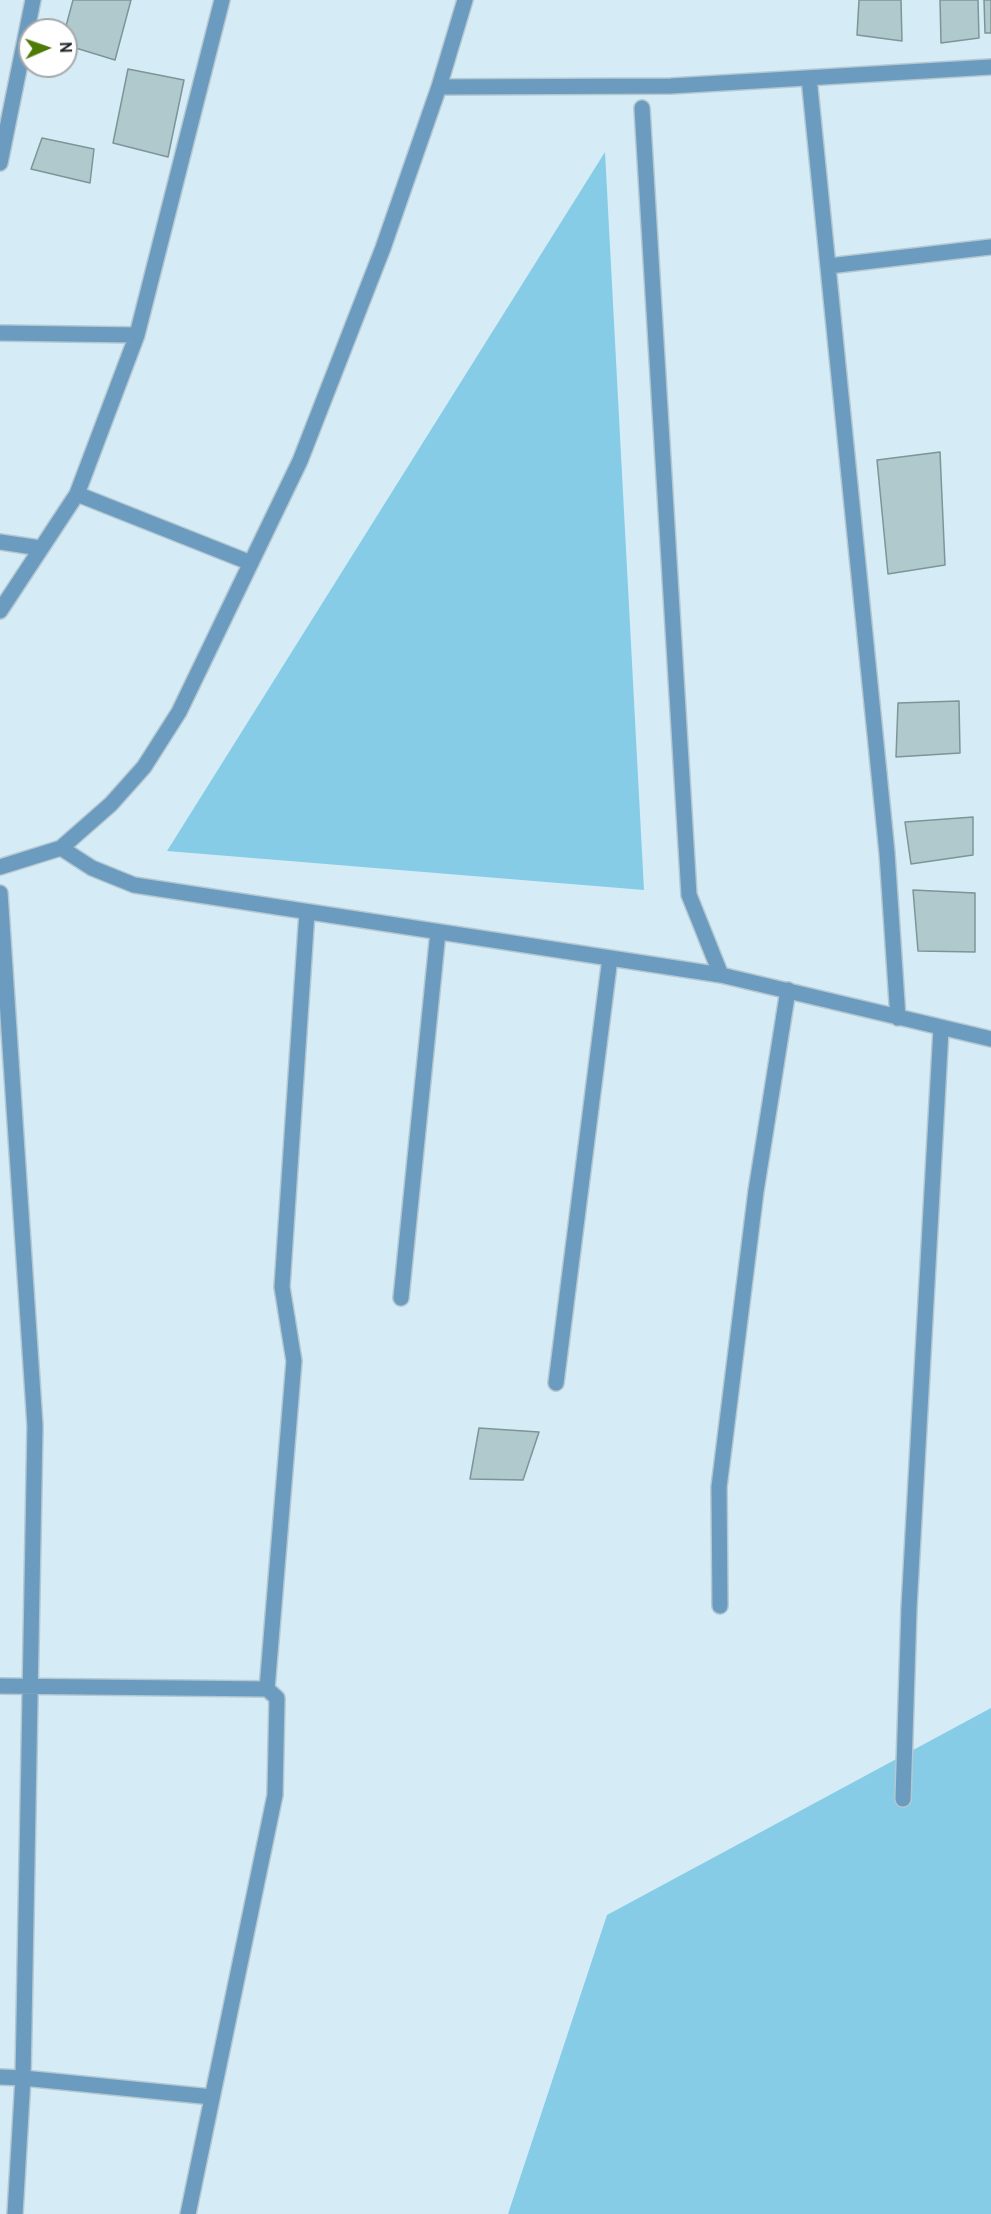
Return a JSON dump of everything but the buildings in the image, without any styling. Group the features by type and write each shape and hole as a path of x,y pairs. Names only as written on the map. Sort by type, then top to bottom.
{"street":[{"path":"0,163 33,0"},
{"path":"0,610 77,494 137,335 222,0"},
{"path":"0,867 61,848 111,804 144,767 179,712 304,450 383,248 439,87 465,0"},
{"path":"439,87 671,86 991,68"},
{"path":"809,78 887,853 898,1018"},
{"path":"642,108 689,895 721,975"},
{"path":"829,266 991,247"},
{"path":"0,333 137,335"},
{"path":"77,494 251,562"},
{"path":"0,542 40,548"},
{"path":"61,848 92,868 134,885 721,975 991,1040"},
{"path":"0,893 35,1426 23,2078 15,2214"},
{"path":"267,1689 294,1361 282,1287 307,912"},
{"path":"401,1298 438,932"},
{"path":"556,1383 610,958"},
{"path":"720,1606 719,1487 756,1191 788,990"},
{"path":"903,1798 909,1608 942,1029"},
{"path":"0,1686 267,1689 277,1698 274,1795 188,2214"},
{"path":"0,2077 212,2097"}],"shaded area":[{"path":"605,152 644,890 167,851"},
{"path":"991,1708 991,2214 508,2214 607,1915"}]}
